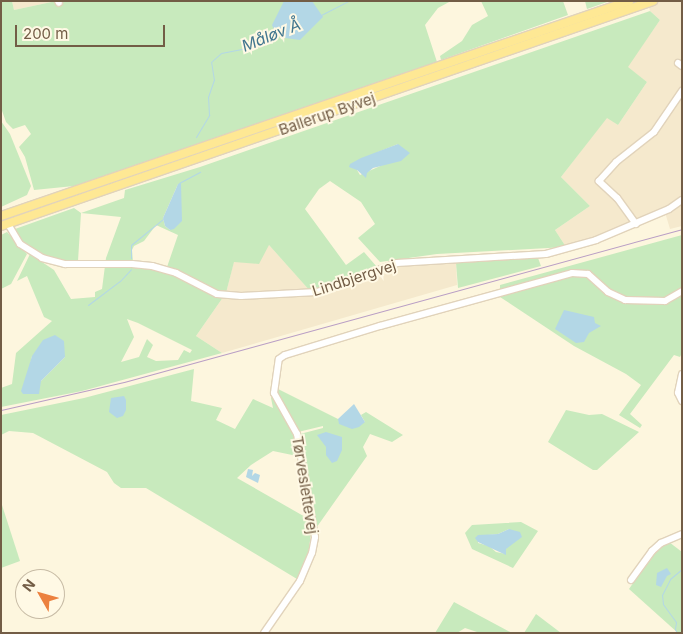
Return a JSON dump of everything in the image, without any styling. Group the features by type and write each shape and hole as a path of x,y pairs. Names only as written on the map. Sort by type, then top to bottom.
{"main road":[{"name":"Ballerup Byvej","path":"1,216 629,1"},
{"name":"Ballerup Byvej","path":"5,225 653,1"}],"street":[{"path":"636,224 616,198 599,181 616,162 654,132 682,91"},
{"name":"Lindbjergvej","path":"5,225 20,244 42,258 65,264 152,266 176,273 217,294 241,296 312,293 327,290 396,263 546,254 596,240 669,209 682,200"},
{"name":"Tørveslettevej","path":"264,633 300,581 312,553 315,537 298,434 274,393 279,359 285,355 388,323 572,273 588,274 608,292 625,300 665,300 682,291"},
{"path":"682,374 678,393 682,401"},
{"path":"631,580 652,550 661,543 682,534"}],"shaded area":[{"path":"12,1 56,1 14,10"},
{"path":"647,1 682,1 682,226 670,229 664,209 596,238 566,247 555,230 590,206 561,177 607,117 618,125 647,82 627,67 660,20 650,11"},
{"path":"269,245 315,296 334,291 371,273 412,264 456,263 457,285 222,353 196,336 226,293 234,261"}],"green space":[{"path":"1,1 12,1 14,10 56,1 451,1 438,8 425,25 437,62 74,186 34,190 25,157 19,147 31,134 25,125 13,129 6,122 1,108"},
{"path":"481,1 563,1 568,15 441,60 440,56 462,41 472,25 488,16"},
{"path":"585,1 610,1 587,9"},
{"path":"650,11 660,20 628,67 647,82 618,125 607,118 561,177 590,206 555,230 566,247 437,254 380,262 358,238 375,224 361,202 330,181 319,189 305,209 346,265 364,252 377,267 326,289 311,292 269,245 259,264 234,262 226,293 196,336 222,353 82,391 1,407 1,388 12,384 16,353 52,321 44,317 27,276 17,281 30,254 54,270 71,299 95,297 95,292 102,289 106,258 121,217 81,213 124,198 125,190 200,167","holes":["398,144 387,163 360,175 357,170 378,152","178,184 170,230 165,226 163,218","156,225 178,235 167,267 133,262 132,250 134,246 144,241","127,319 192,350 190,353 184,350 178,360 156,361 147,357 153,345 147,339 139,357 121,362 134,337","32,356 65,357 41,381 30,365"]},
{"path":"1,121 10,134 31,186 27,195 1,207"},
{"path":"74,208 81,213 78,261 64,261 42,256 23,243 15,229"},
{"path":"7,232 27,254 11,284 1,289 1,235"},
{"path":"682,235 682,353 680,357 674,355 630,414 642,425 640,428 619,415 641,385 626,374 574,346 500,297 500,285"},
{"path":"538,258 541,266 458,288 456,263"},
{"path":"194,369 191,401 222,408 216,420 235,429 253,399 273,408 271,398 276,388 338,419 365,422 361,415 366,412 403,435 392,442 370,434 363,447 367,456 314,531 300,434 323,428 323,426 298,432 294,422 289,424 296,434 297,456 273,451 251,465 237,478 307,518 311,533 308,556 297,579 146,488 121,488 114,483 107,472 33,433 9,431 1,435 1,415 84,398"},
{"path":"566,410 589,415 602,414 639,432 597,470 593,470 548,442"},
{"path":"1,502 20,561 1,568"},
{"path":"521,522 538,531 513,568 472,549 465,533 472,525","holes":["509,529 504,551 506,554 496,552 489,546 478,543 478,536 498,534"]},
{"path":"669,542 682,552 682,633 678,633 629,589 654,553"},
{"path":"454,602 512,633 480,633 465,628 457,633 435,633"},
{"path":"536,614 561,633 524,633"}],"water":[{"path":"284,1 312,1 323,17 300,40 285,38 275,32 272,25"},
{"path":"398,144 410,153 401,161 373,168 367,173 366,178 357,170 349,167 350,164 361,158"},
{"path":"181,183 182,221 174,229 170,230 165,226 163,218 178,184"},
{"path":"564,310 594,317 595,323 601,326 589,333 584,342 576,343 555,329"},
{"path":"55,335 64,341 65,357 41,381 39,394 23,394 21,391 32,356 43,340"},
{"path":"124,396 126,410 123,416 117,418 109,412 111,398"},
{"path":"354,404 365,422 359,427 352,429 339,424 338,419"},
{"path":"326,432 342,437 342,450 337,461 332,463 326,455 326,447 317,435"},
{"path":"248,469 253,470 252,476 255,473 260,475 258,483 246,477"},
{"path":"509,529 520,532 522,537 506,549 506,555 478,542 475,538 478,535 498,534"},
{"path":"667,568 671,574 667,576 661,587 656,585 657,573"}],"waterway":[{"name":"Måløv Å","path":"321,15 349,1"},
{"name":"Måløv Å","path":"196,137 209,115 208,97 214,80 211,62 221,53 246,48 275,31"},
{"name":"Måløv Å","path":"179,183 200,172"},
{"name":"Måløv Å","path":"131,258 131,245 163,219"},
{"name":"Måløv Å","path":"88,305 120,281 131,269"},
{"path":"677,633 675,629 676,622 663,604 662,595 670,579 682,569"}],"tram line":[{"path":"1,410 124,382 682,229"}]}
